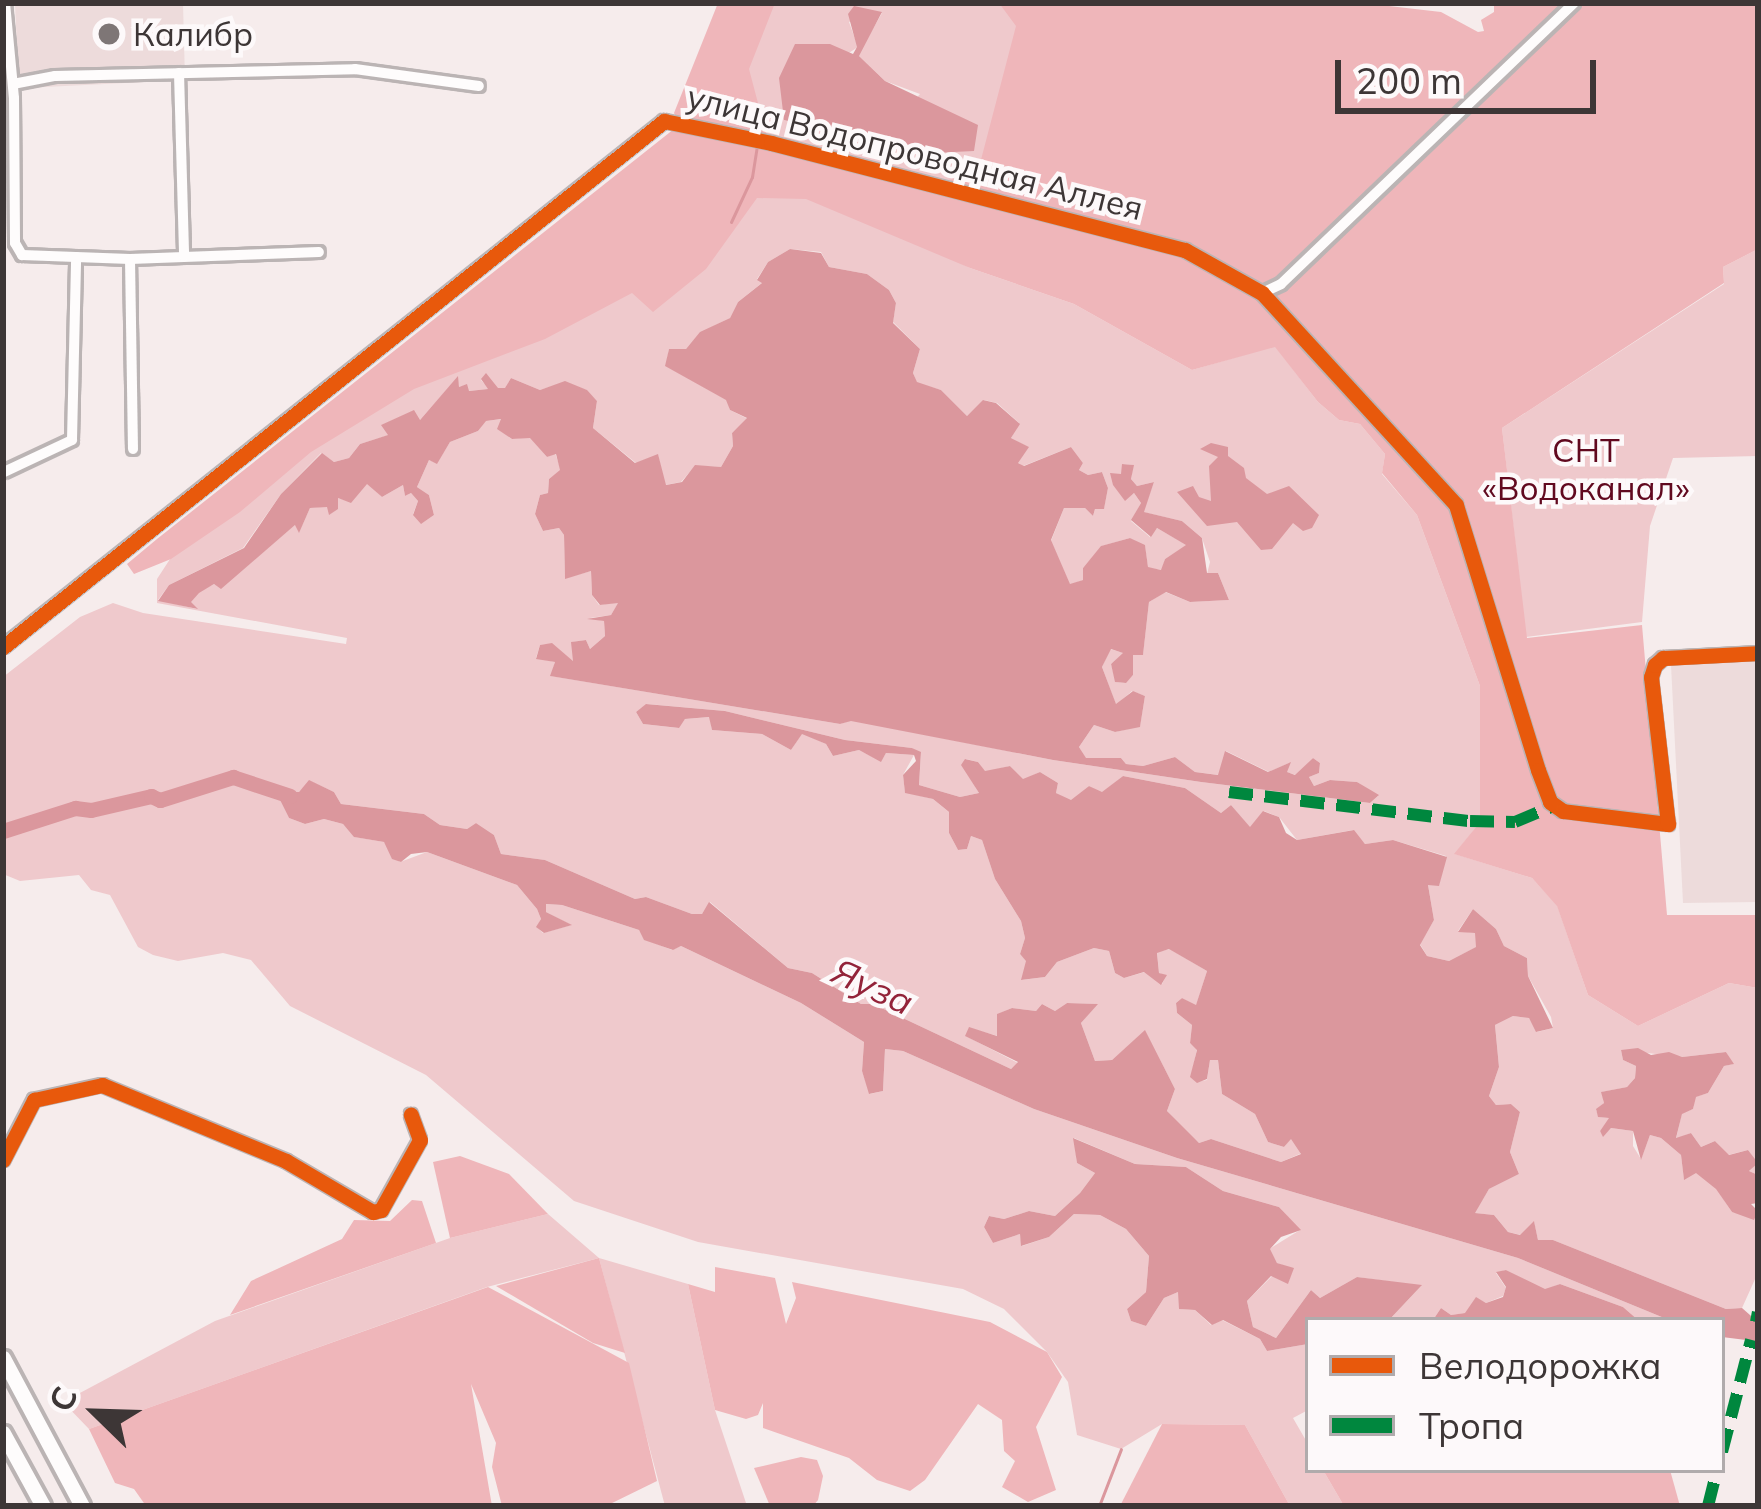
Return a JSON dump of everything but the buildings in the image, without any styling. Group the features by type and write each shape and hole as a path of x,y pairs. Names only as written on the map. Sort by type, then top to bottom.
{"highway":[{"path":"3,1358 82,1506"},
{"path":"3,1433 43,1506"}],"street":[{"path":"5,3 13,84 16,249 33,258 319,253"},
{"path":"1262,293 1281,284 1574,3"},
{"path":"13,84 56,76 355,69 479,86"},
{"path":"179,73 184,256"},
{"name":"улица Водопроводная Аллея","path":"3,647 664,121 745,136 1185,250 1262,293 1446,491 1464,519 1550,802 1577,815 1668,824 1651,677 1664,658 1758,652"},
{"path":"4,472 72,440 76,257"},
{"path":"130,259 134,449"},
{"path":"3,1160 34,1100 102,1085 286,1161 373,1212 381,1210 420,1140 411,1115"}],"shaded area":[{"path":"15,3 183,3 185,80 25,88 18,70"},
{"path":"718,3 775,3 749,69 767,137 678,121 674,113"},
{"path":"999,3 1363,3 1441,12 1478,32 1484,31 1481,20 1494,12 1494,3 1758,3 1758,249 1723,267 1724,283 1502,428 1527,638 1642,625 1667,915 1758,915 1758,988 1729,983 1638,1026 1588,995 1557,906 1532,878 1454,854 1480,822 1480,686 1417,515 1382,473 1385,454 1360,424 1339,420 1318,402 1275,347 1192,370 1074,304 970,268 806,199 757,198 706,269 653,312 632,293 545,339 414,389 311,452 240,512 171,559 134,574 127,564 674,129 731,138 1008,210 1012,199 948,180 977,175 1016,26"},
{"path":"854,6 882,12 859,56 885,81 978,125 974,151 912,154 784,120 779,78 795,44 830,44 853,54 857,47 848,14"},
{"path":"790,249 821,253 829,267 867,274 889,290 896,303 893,323 920,349 913,373 917,382 941,390 967,416 983,400 996,403 1020,424 1011,438 1029,447 1018,463 1024,466 1071,447 1083,463 1079,470 1088,475 1102,472 1108,488 1104,509 1095,509 1093,516 1085,508 1064,508 1051,540 1070,584 1083,580 1083,568 1101,546 1130,538 1145,545 1148,567 1161,570 1165,559 1186,545 1157,528 1151,537 1131,520 1141,503 1134,493 1125,501 1110,473 1121,474 1122,464 1134,465 1131,479 1137,486 1154,482 1144,512 1182,521 1202,538 1207,573 1218,573 1229,600 1190,602 1166,592 1149,602 1143,655 1133,655 1133,675 1126,683 1115,682 1111,664 1123,653 1111,649 1102,667 1116,704 1133,691 1145,696 1140,727 1115,732 1094,725 1079,747 1086,758 1121,758 1126,764 1143,766 1175,757 1195,772 1218,775 1225,751 1268,772 1291,762 1287,772 1295,775 1313,758 1320,763 1319,773 1309,777 1314,786 1330,780 1357,782 1379,795 1370,803 1201,782 1053,760 851,721 840,724 550,676 555,662 536,659 540,645 552,643 573,661 571,642 586,640 590,649 605,636 604,621 587,619 611,615 618,603 600,605 592,595 591,571 565,579 564,535 559,528 543,531 535,514 540,495 548,493 549,479 560,470 556,454 547,457 530,438 512,439 497,429 501,419 486,421 478,431 450,442 437,464 429,460 417,487 429,495 434,515 421,524 413,515 418,501 411,493 405,496 403,485 382,497 367,484 351,503 338,498 338,509 329,515 327,507 310,508 299,533 295,525 221,589 214,584 199,593 191,602 198,609 158,601 169,585 244,548 281,494 322,453 334,462 349,458 360,444 388,435 381,425 414,410 420,420 458,376 459,387 467,384 469,391 488,389 481,379 486,373 498,388 505,388 511,378 540,390 565,381 587,390 597,401 593,428 635,463 658,454 666,485 682,482 695,465 721,467 733,446 732,433 747,418 730,410 726,400 665,366 669,349 686,349 700,332 730,318 738,302 762,283 757,280 768,262"},
{"path":"1211,443 1228,447 1228,456 1244,468 1246,478 1267,494 1289,486 1319,515 1312,528 1303,531 1293,523 1272,549 1261,550 1237,522 1207,526 1177,492 1193,486 1199,497 1211,501 1209,466 1218,457 1200,449"},
{"path":"1758,660 1758,902 1683,903 1671,665"},
{"path":"646,704 725,711 845,740 912,748 921,752 919,785 960,797 979,793 961,765 965,759 978,762 985,771 1010,766 1023,779 1040,772 1058,783 1056,793 1071,800 1089,786 1102,792 1123,776 1185,788 1221,813 1231,805 1250,827 1263,811 1279,817 1286,833 1297,840 1354,830 1365,844 1393,840 1447,857 1439,886 1428,885 1434,920 1420,945 1427,956 1449,961 1476,947 1475,933 1458,932 1473,909 1496,929 1504,946 1527,958 1528,976 1553,1028 1536,1032 1529,1018 1513,1016 1495,1025 1499,1067 1489,1096 1496,1105 1511,1104 1520,1112 1510,1152 1519,1174 1489,1189 1475,1213 1494,1215 1508,1232 1520,1235 1534,1221 1538,1240 1553,1240 1726,1309 1742,1308 1758,1322 1758,1359 1754,1341 1725,1337 1725,1317 1662,1317 1518,1258 1177,1158 1034,1109 903,1051 885,1049 883,1091 869,1094 862,1071 864,1042 801,1003 681,946 673,950 644,940 639,930 562,905 546,904 546,912 572,925 544,933 536,927 541,919 537,909 517,885 427,852 411,854 401,862 392,859 384,842 354,837 343,824 324,819 305,824 289,818 276,792 299,792 309,780 334,792 341,804 424,814 440,825 467,829 476,823 494,835 501,854 545,860 635,899 646,897 692,914 702,914 709,902 788,968 812,973 861,1004 873,1004 1011,1069 1018,1062 965,1036 969,1027 997,1036 997,1014 1012,1008 1036,1011 1042,1004 1055,1011 1067,1003 1098,1004 1081,1023 1095,1061 1112,1060 1145,1030 1175,1089 1167,1111 1199,1143 1211,1139 1281,1162 1301,1154 1291,1139 1284,1147 1268,1142 1255,1114 1222,1094 1218,1060 1210,1060 1207,1079 1197,1083 1190,1077 1197,1050 1190,1043 1192,1025 1177,1013 1176,1003 1182,998 1196,1005 1207,971 1169,949 1157,953 1159,973 1167,975 1161,985 1144,972 1124,978 1115,973 1109,951 1094,948 1057,962 1045,977 1021,980 1026,961 1020,954 1025,938 1021,921 995,879 982,840 971,836 967,849 958,850 949,833 949,812 933,799 905,793 903,775 916,761 914,755 886,753 881,762 859,750 833,756 826,744 802,734 791,750 762,734 712,730 709,717 685,719 679,728 643,724 636,712"},
{"path":"1638,1048 1651,1055 1669,1052 1682,1057 1726,1052 1734,1064 1724,1066 1708,1093 1696,1097 1693,1109 1682,1114 1676,1138 1691,1133 1701,1147 1715,1141 1729,1155 1748,1150 1758,1163 1749,1171 1758,1175 1758,1203 1751,1204 1758,1211 1754,1220 1732,1212 1716,1189 1696,1173 1684,1180 1681,1155 1661,1138 1650,1135 1641,1160 1633,1131 1611,1128 1603,1137 1600,1131 1609,1118 1598,1117 1596,1109 1604,1103 1601,1092 1627,1087 1635,1078 1636,1066 1623,1060 1621,1050"},
{"path":"1073,1138 1135,1164 1186,1167 1223,1191 1279,1207 1301,1230 1281,1237 1270,1249 1277,1263 1294,1268 1288,1284 1271,1276 1247,1301 1253,1327 1276,1338 1311,1290 1320,1298 1357,1277 1422,1285 1392,1317 1305,1317 1305,1345 1267,1351 1260,1339 1223,1320 1212,1325 1195,1310 1179,1309 1178,1292 1164,1298 1146,1326 1131,1321 1127,1309 1146,1292 1149,1256 1126,1229 1100,1215 1074,1214 1049,1237 1021,1246 1020,1234 993,1243 984,1227 989,1216 1004,1219 1029,1211 1055,1216 1095,1173 1077,1163"},
{"path":"460,1156 509,1174 548,1214 450,1238 433,1162"},
{"path":"412,1200 422,1201 436,1243 230,1315 251,1281 342,1239 354,1220 390,1221"},
{"path":"599,1258 625,1353 593,1343 496,1286"},
{"path":"715,1267 775,1278 786,1324 796,1298 792,1282 990,1322 1047,1352 1062,1377 1036,1427 1056,1490 1028,1502 1002,1487 1015,1461 1004,1451 1002,1420 978,1404 925,1480 910,1491 877,1480 849,1458 763,1428 763,1403 758,1415 746,1419 715,1410 688,1284 715,1292"},
{"path":"1506,1270 1545,1289 1560,1284 1623,1307 1635,1317 1435,1317 1441,1308 1451,1315 1465,1313 1476,1297 1486,1303 1503,1297 1506,1287 1496,1272"},
{"path":"488,1287 629,1363 657,1481 606,1506 502,1506 492,1467 496,1443 471,1384 492,1506 146,1506 134,1489 115,1483 89,1429"},
{"path":"1162,1424 1245,1425 1290,1506 1120,1506"},
{"path":"801,1457 817,1460 823,1476 818,1500 813,1506 770,1506 754,1468"},
{"path":"1325,1473 1671,1473 1680,1506 1344,1506"}],"green space":[{"path":"757,3 1035,3 981,179 939,181 759,132 735,59","holes":["882,13 858,55 885,81 920,94 874,147 784,120 784,95 858,47 849,22"]},
{"path":"758,185 813,188 970,268 1074,304 1192,370 1275,346 1318,402 1339,420 1360,424 1385,454 1382,474 1417,515 1480,686 1480,822 1455,854 1532,878 1557,905 1588,995 1638,1026 1729,983 1758,988 1758,1175 1749,1171 1757,1163 1748,1150 1728,1155 1715,1141 1701,1147 1691,1133 1676,1139 1682,1113 1693,1109 1695,1097 1708,1093 1724,1066 1733,1064 1726,1052 1682,1057 1621,1050 1623,1060 1636,1066 1635,1078 1627,1087 1602,1092 1604,1103 1596,1110 1599,1117 1610,1118 1600,1131 1603,1136 1611,1128 1633,1131 1633,1146 1641,1159 1650,1135 1661,1138 1681,1155 1684,1179 1696,1172 1716,1188 1732,1212 1758,1217 1756,1277 1742,1308 1726,1309 1553,1240 1538,1240 1534,1222 1521,1235 1508,1232 1494,1215 1474,1213 1489,1189 1519,1174 1510,1152 1520,1112 1511,1104 1496,1105 1489,1096 1499,1067 1495,1025 1513,1016 1529,1018 1537,1032 1553,1028 1528,976 1527,958 1504,946 1496,929 1473,909 1458,931 1476,933 1477,947 1449,961 1427,956 1420,944 1434,920 1428,885 1439,885 1446,856 1393,840 1365,844 1353,830 1297,840 1279,817 1264,811 1250,828 1231,805 1221,813 1185,788 1123,776 1102,793 1089,786 1071,801 1056,793 1058,783 1040,772 1023,780 1010,766 985,772 978,762 966,759 962,765 979,793 960,797 919,785 921,753 912,748 845,740 725,711 647,704 636,712 643,724 678,728 685,719 710,717 712,730 762,734 791,750 802,733 826,744 833,756 859,750 881,761 886,753 914,755 903,775 905,792 933,799 950,813 949,833 958,850 967,849 971,836 982,840 995,879 1021,921 1025,938 1020,954 1027,961 1022,980 1045,977 1057,962 1094,948 1109,951 1115,973 1124,978 1145,972 1162,984 1166,976 1159,973 1157,952 1170,949 1207,971 1196,1006 1182,998 1176,1003 1177,1013 1192,1025 1190,1043 1197,1049 1191,1077 1197,1082 1207,1080 1210,1059 1218,1060 1222,1094 1255,1114 1268,1142 1284,1147 1291,1138 1302,1153 1281,1162 1211,1139 1199,1143 1186,1132 1167,1111 1175,1089 1145,1031 1112,1060 1095,1061 1081,1023 1097,1004 1067,1003 1055,1011 1042,1004 1036,1011 1012,1008 998,1014 998,1036 969,1028 966,1036 1018,1063 1011,1069 873,1004 861,1004 812,973 788,968 710,902 702,914 692,914 646,897 635,899 545,860 501,854 494,835 476,823 467,829 440,825 424,814 341,804 334,792 310,781 299,792 276,792 289,818 305,824 324,819 343,824 355,837 384,842 400,862 427,852 517,885 537,909 541,919 537,927 543,933 571,925 546,912 545,904 562,905 639,930 644,939 672,950 681,946 801,1003 864,1042 862,1071 870,1094 883,1091 885,1049 903,1051 1034,1109 1177,1158 1518,1258 1662,1317 1635,1317 1623,1307 1560,1284 1545,1290 1506,1270 1496,1273 1506,1288 1503,1296 1486,1303 1476,1298 1466,1313 1451,1315 1441,1308 1435,1317 1392,1317 1421,1286 1357,1277 1320,1298 1311,1290 1276,1338 1253,1327 1247,1301 1272,1276 1288,1283 1293,1269 1277,1263 1269,1249 1300,1230 1279,1207 1223,1191 1186,1167 1135,1164 1074,1138 1077,1163 1095,1173 1055,1216 1029,1211 1004,1219 989,1216 984,1227 993,1243 1020,1234 1022,1246 1049,1237 1074,1214 1100,1215 1126,1229 1149,1256 1146,1292 1127,1309 1131,1321 1146,1326 1164,1298 1180,1291 1180,1309 1195,1310 1211,1325 1222,1320 1260,1339 1267,1351 1305,1345 1305,1412 1293,1418 1305,1439 1305,1473 1325,1473 1344,1506 1290,1506 1245,1425 1162,1424 1121,1449 1077,1435 1068,1382 1047,1352 1004,1309 963,1289 698,1242 574,1201 426,1075 290,1006 251,960 223,953 178,961 153,955 138,947 110,895 91,890 79,875 20,881 3,874 3,677 80,617 113,603 143,613 346,644 347,638 157,603 157,579 172,556 254,497 277,469 321,437 468,355 507,342 731,222","holes":["790,249 821,252 829,267 867,274 889,290 896,303 893,322 920,349 913,373 917,383 941,390 967,416 984,400 997,403 1019,423 1011,438 1028,447 1017,462 1023,466 1071,447 1083,463 1079,470 1088,475 1102,472 1108,488 1104,508 1095,509 1093,516 1085,508 1064,508 1051,541 1070,585 1083,580 1083,568 1102,546 1130,538 1145,546 1148,568 1162,570 1165,559 1187,545 1157,528 1150,537 1131,521 1141,503 1134,493 1125,500 1111,474 1122,475 1122,464 1133,465 1131,479 1137,486 1154,482 1143,512 1182,521 1202,538 1210,562 1207,574 1218,573 1229,600 1190,602 1165,592 1149,602 1143,654 1132,655 1133,675 1125,683 1116,682 1111,664 1124,653 1110,649 1102,667 1116,705 1132,691 1145,696 1140,726 1115,732 1094,725 1079,747 1086,759 1121,758 1126,764 1143,766 1175,757 1195,772 1219,775 1226,751 1269,772 1289,763 1286,772 1296,775 1313,758 1320,763 1319,773 1309,777 1314,786 1330,780 1357,782 1378,796 1370,803 1201,782 1053,760 851,720 840,724 551,676 555,662 536,658 540,645 552,644 574,662 572,642 586,640 590,649 605,636 604,621 590,618 611,615 619,602 599,605 592,595 591,571 565,578 564,535 559,528 543,531 535,514 540,495 548,493 549,479 561,470 555,453 547,457 530,437 512,439 498,429 503,419 485,421 478,431 450,442 437,463 429,460 417,487 429,495 434,515 422,523 413,514 418,501 411,493 405,496 403,485 382,497 367,483 351,502 338,498 338,508 330,514 328,506 310,508 299,532 296,524 221,588 214,584 199,592 190,602 197,609 158,600 169,585 243,548 281,494 321,453 334,462 349,458 360,444 389,435 382,425 413,411 419,421 457,378 459,387 466,385 468,391 489,389 481,380 486,374 497,388 505,389 511,378 540,390 565,382 586,390 597,401 593,428 636,463 658,455 665,485 681,482 695,466 721,467 733,446 732,433 748,419 730,410 727,400 666,366 669,349 686,349 700,333 730,318 738,302 763,282 757,279 768,262"]},
{"name":"СНТ «Водоканал»","path":"1758,249 1758,456 1673,458 1650,526 1642,622 1526,637 1502,428 1724,284 1723,267"},
{"path":"548,1214 599,1258 487,1287 89,1429 63,1402 215,1321 450,1238"},
{"path":"599,1258 688,1284 715,1410 747,1506 665,1506"}],"waterway":[{"path":"731,222 752,177 757,146"},
{"name":"Яуза","path":"3,831 75,808 91,810 151,796 160,800 233,777 290,796"},
{"path":"1099,1506 1121,1449"}],"marked path":[{"path":"1229,792 1470,821 1515,822 1553,806"},
{"path":"1756,1322 1758,1312"},
{"path":"1725,1440 1751,1340"},
{"path":"1708,1506 1716,1473"}],"cycle path":[{"path":"3,647 664,121 771,143 1185,250 1262,293 1456,505 1538,770 1550,802 1563,811 1668,824 1651,677 1655,665 1663,658 1758,653"},
{"path":"3,1160 34,1100 102,1085 286,1161 373,1212 381,1210 420,1140 411,1115"}],"place":[{"name":"Калибр","path":"109,34"}]}
